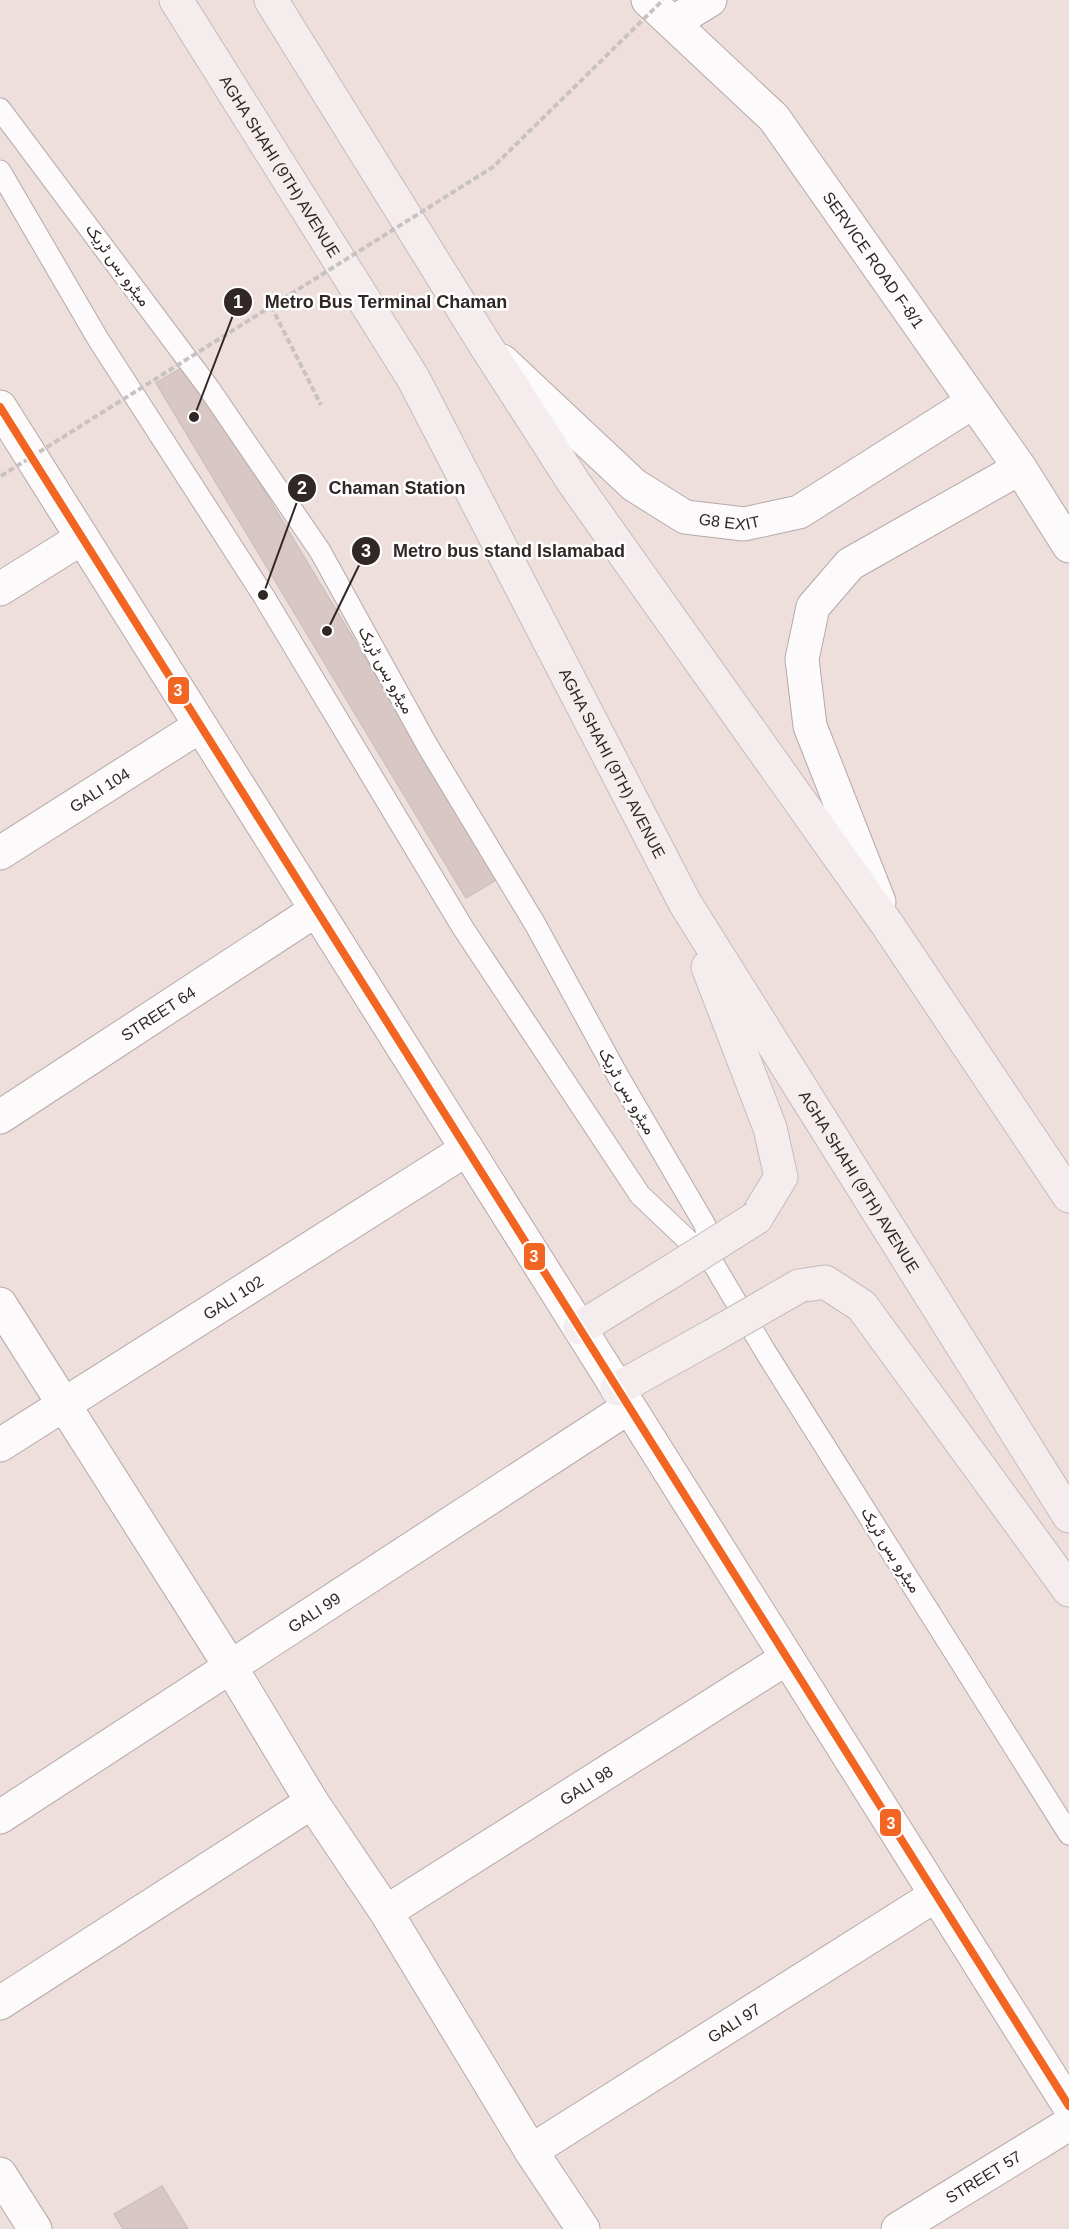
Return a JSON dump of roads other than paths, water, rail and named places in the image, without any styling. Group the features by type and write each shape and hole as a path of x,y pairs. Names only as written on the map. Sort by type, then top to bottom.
{"main road":[{"name":"AGHA SHAHI (9TH) AVENUE","path":"176,0 413,378 685,903 1069,1516"},
{"path":"271,0 484,343 574,483 887,924 1069,1196"},
{"path":"580,1328 756,1218 781,1177 770,1128 685,903"},
{"path":"623,1398 714,1335 799,1286 825,1282 862,1306 1069,1590"}],"street":[{"name":"SERVICE ROAD F-8/1","path":"648,0 669,11 774,118 1020,468 1069,546"},
{"path":"669,11 710,0"},
{"name":"G8 EXIT","path":"484,343 634,485 685,517 744,524 799,512 973,402"},
{"path":"0,407 1069,2106"},
{"path":"887,924 810,726 802,658 813,607 850,564 1020,468"},
{"path":"0,589 82,538"},
{"name":"GALI 104","path":"0,853 200,726"},
{"name":"STREET 64","path":"0,1118 316,910"},
{"name":"GALI 102","path":"0,1445 467,1149"},
{"path":"0,1304 230,1666 312,1802 386,1912 531,2151 583,2229"},
{"name":"GALI 99","path":"0,1816 230,1666 623,1398"},
{"name":"GALI 98","path":"386,1912 787,1658"},
{"path":"0,2003 312,1802"},
{"name":"GALI 97","path":"531,2151 936,1895"},
{"name":"STREET 57","path":"898,2229 1069,2124"},
{"path":"0,2174 18,2217"}],"lane":[{"name":"میٹرو بس ٹریک","path":"0,109 208,387 320,551 427,745 535,924 618,1076 705,1225 714,1265"},
{"name":"میٹرو بس ٹریک","path":"0,171 98,339 263,595 463,928 640,1195 714,1265 765,1351 1069,1834"}],"place":[{"name":"Metro Bus Terminal Chaman","path":"194,417"},
{"name":"Chaman Station","path":"263,595"},
{"name":"Metro bus stand Islamabad","path":"327,631"}]}
